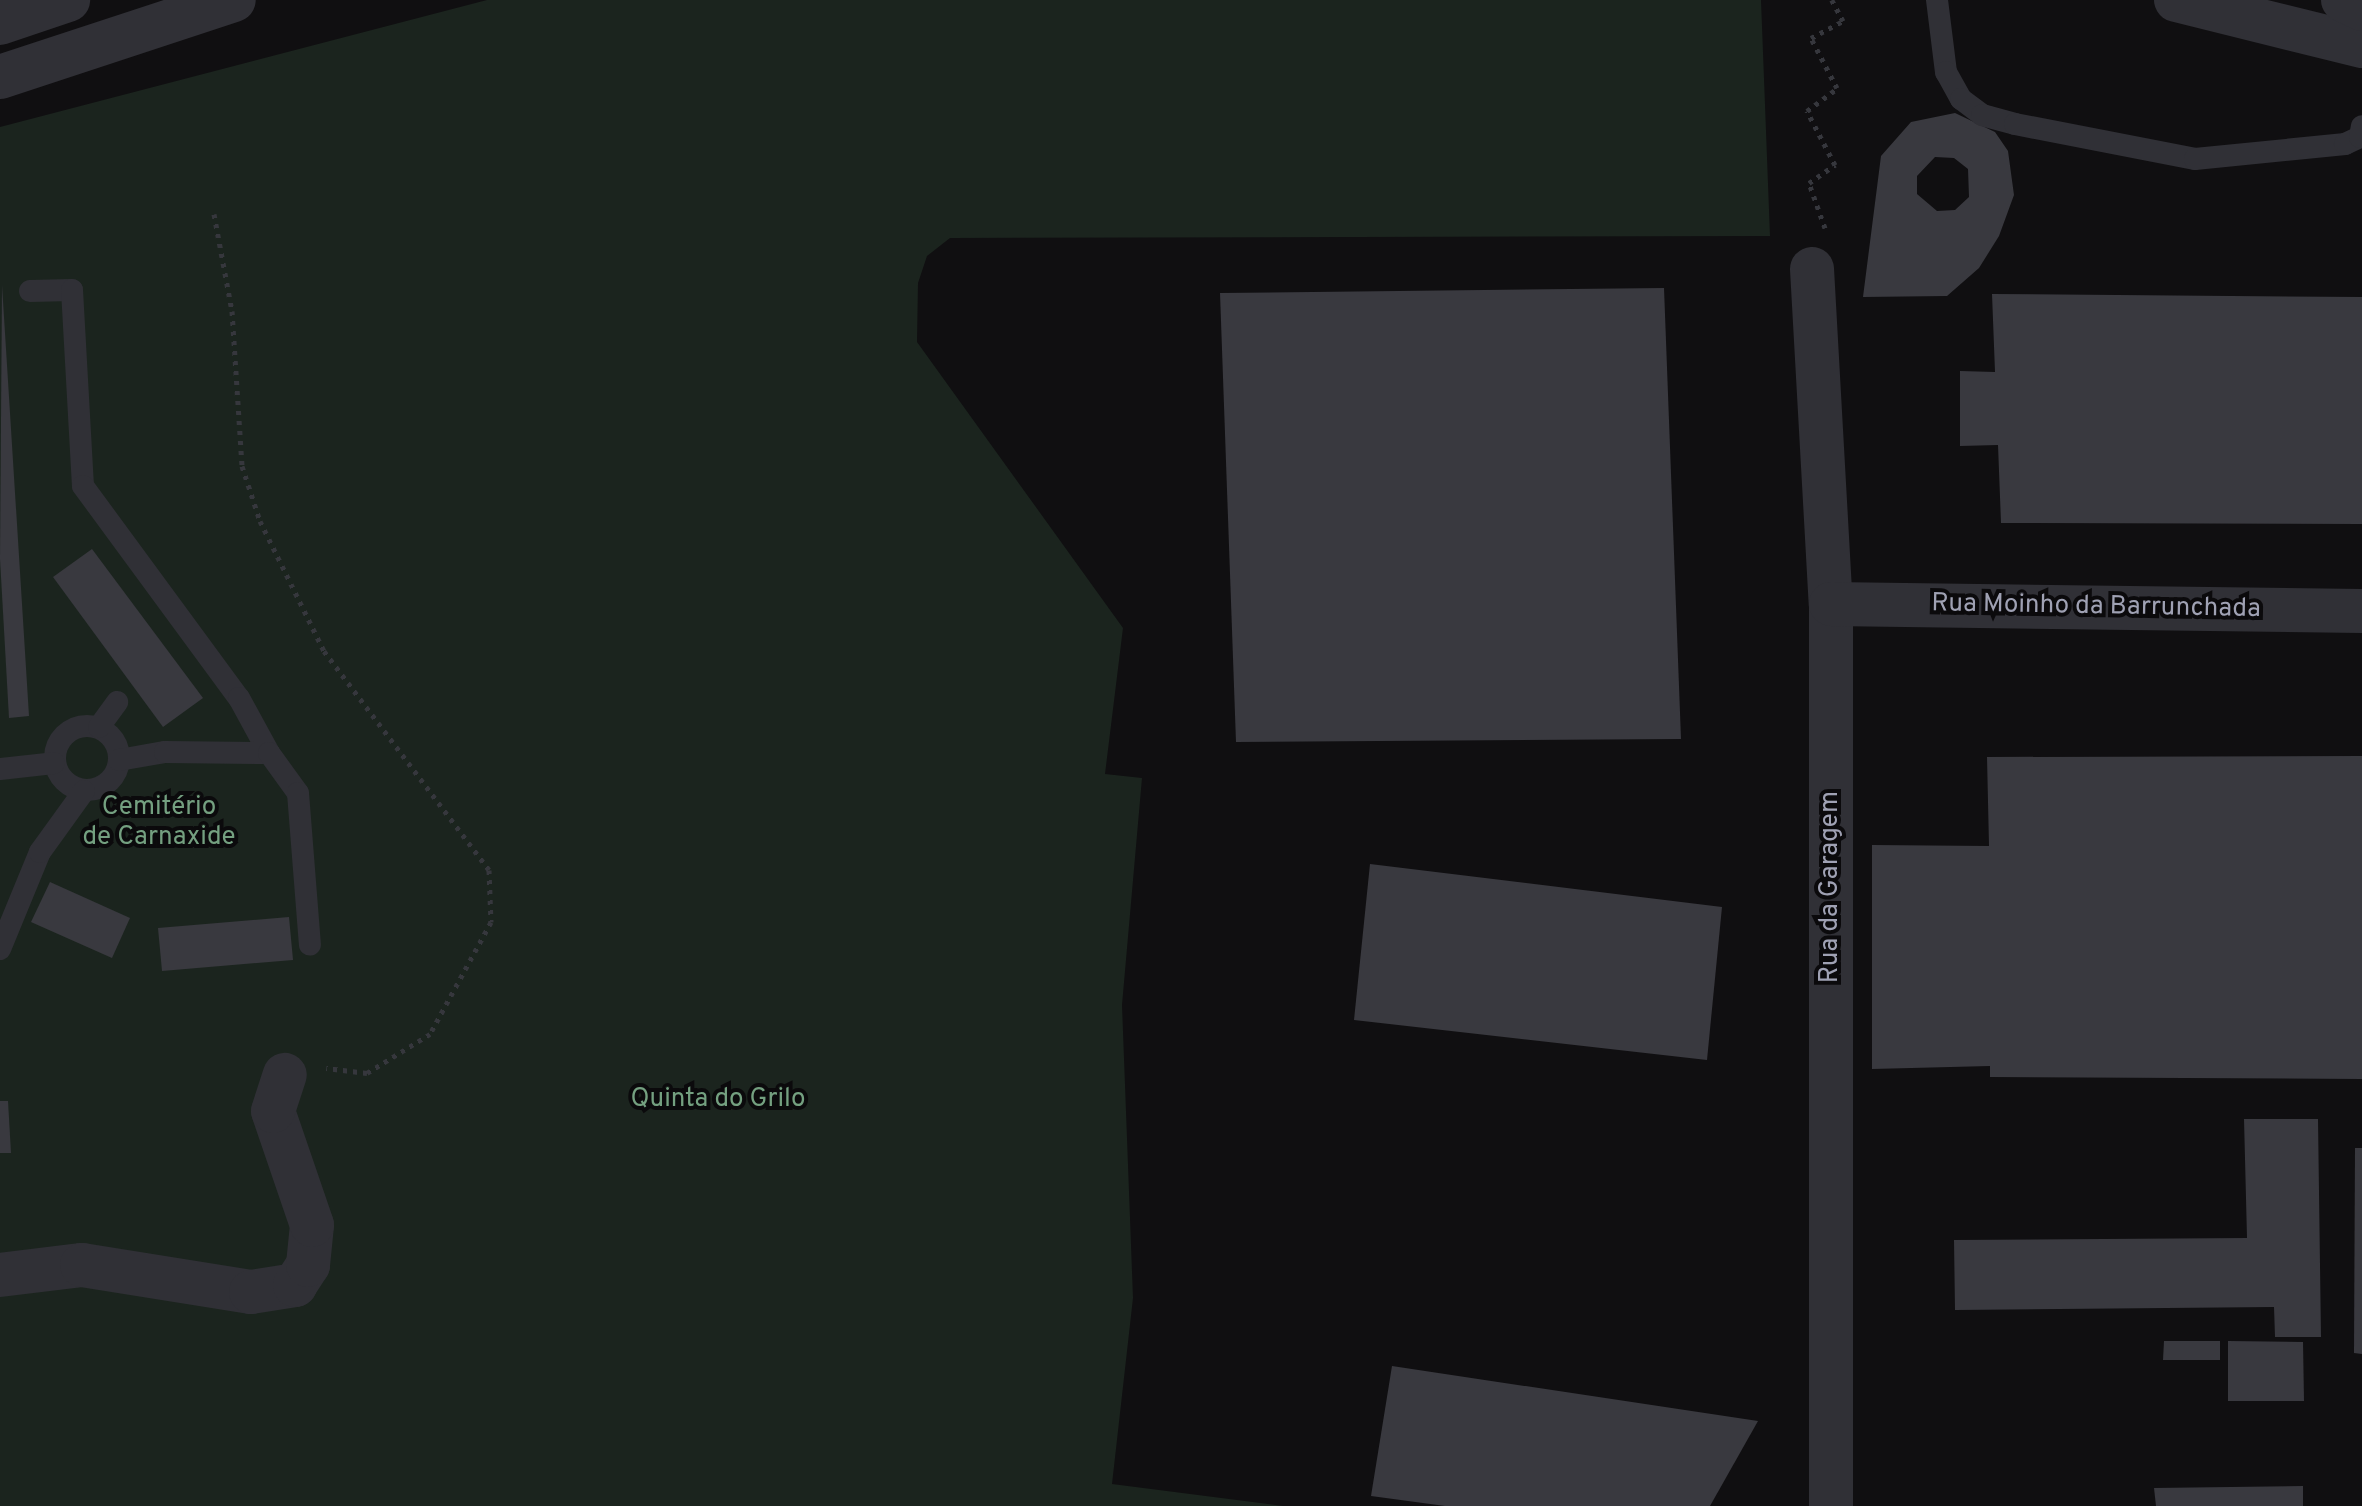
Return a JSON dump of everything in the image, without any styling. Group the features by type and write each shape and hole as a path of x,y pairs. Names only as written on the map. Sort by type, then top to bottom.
{"street":[{"path":"0,23 68,0"},
{"path":"0,77 234,0"},
{"path":"2176,0 2362,46"},
{"path":"2340,0 2362,9"},
{"name":"Rua da Garagem","path":"1820,252 1831,604 1831,1506"},
{"name":"Rua Moinho da Barrunchada","path":"1831,604 2362,611"},
{"path":"0,1275 82,1265 251,1292 295,1285 308,1265 312,1225 273,1111 285,1075"}],"lane":[{"path":"1937,0 1938,36 1953,86 1982,115 2195,159 2345,144 2360,137 2362,126"},
{"path":"2340,0 2362,34"},
{"path":"30,291 72,290 83,486 239,698 269,753 298,793 310,945"},
{"path":"54,763 66,733 99,727 117,702"},
{"path":"54,763 65,783 84,791 104,786 119,760 114,740 99,727"},
{"path":"119,760 165,752 269,753"},
{"path":"0,769 54,763"},
{"path":"0,949 40,852 84,791"}],"path":[{"path":"1820,252 1809,183 1835,165 1807,111 1837,88 1811,38 1843,21 1832,0"},
{"path":"214,214 232,311 242,466 260,521 324,651 489,870 491,922 430,1034 367,1073 328,1068 285,1075"}],"green space":[{"name":"Quinta do Grilo","path":"487,0 1761,0 1770,236 950,238 927,256 918,283 917,342 1123,628 1105,774 1142,778 1122,1005 1133,1298 1112,1484 1283,1506 0,1506 0,127"}],"building":[{"path":"1955,113 1995,132 2008,151 2014,195 1999,236 1979,268 1947,296 1863,297 1881,156 1911,122","holes":["1935,157 1954,158 1968,169 1969,197 1955,210 1937,211 1917,194 1917,176"]},
{"path":"2,285 29,716 9,718 0,559"},
{"path":"1664,288 1681,739 1236,742 1220,293"},
{"path":"1992,294 2362,297 2362,524 2001,523 1998,445 1960,446 1960,371 1995,372"},
{"path":"92,549 203,698 163,727 53,577"},
{"path":"2362,756 2362,1079 1990,1077 1990,1066 1872,1069 1872,845 1989,846 1987,757"},
{"path":"1370,864 1722,907 1707,1060 1354,1020"},
{"path":"50,882 130,918 112,958 31,922"},
{"path":"289,917 293,960 162,971 158,928"},
{"path":"0,1101 8,1101 11,1153 0,1153"},
{"path":"2244,1119 2318,1119 2321,1337 2275,1337 2274,1307 1955,1310 1954,1240 2247,1238"},
{"path":"2355,1148 2362,1148 2362,1354 2354,1353"},
{"path":"2164,1341 2220,1341 2220,1360 2163,1360"},
{"path":"2228,1341 2303,1342 2304,1401 2228,1401"},
{"path":"1392,1366 1758,1421 1710,1506 1445,1506 1371,1496"},
{"path":"2303,1486 2303,1506 2156,1506 2154,1488"}],"park label":[{"name":"Cemitério de Carnaxide","path":"159,823"}]}
